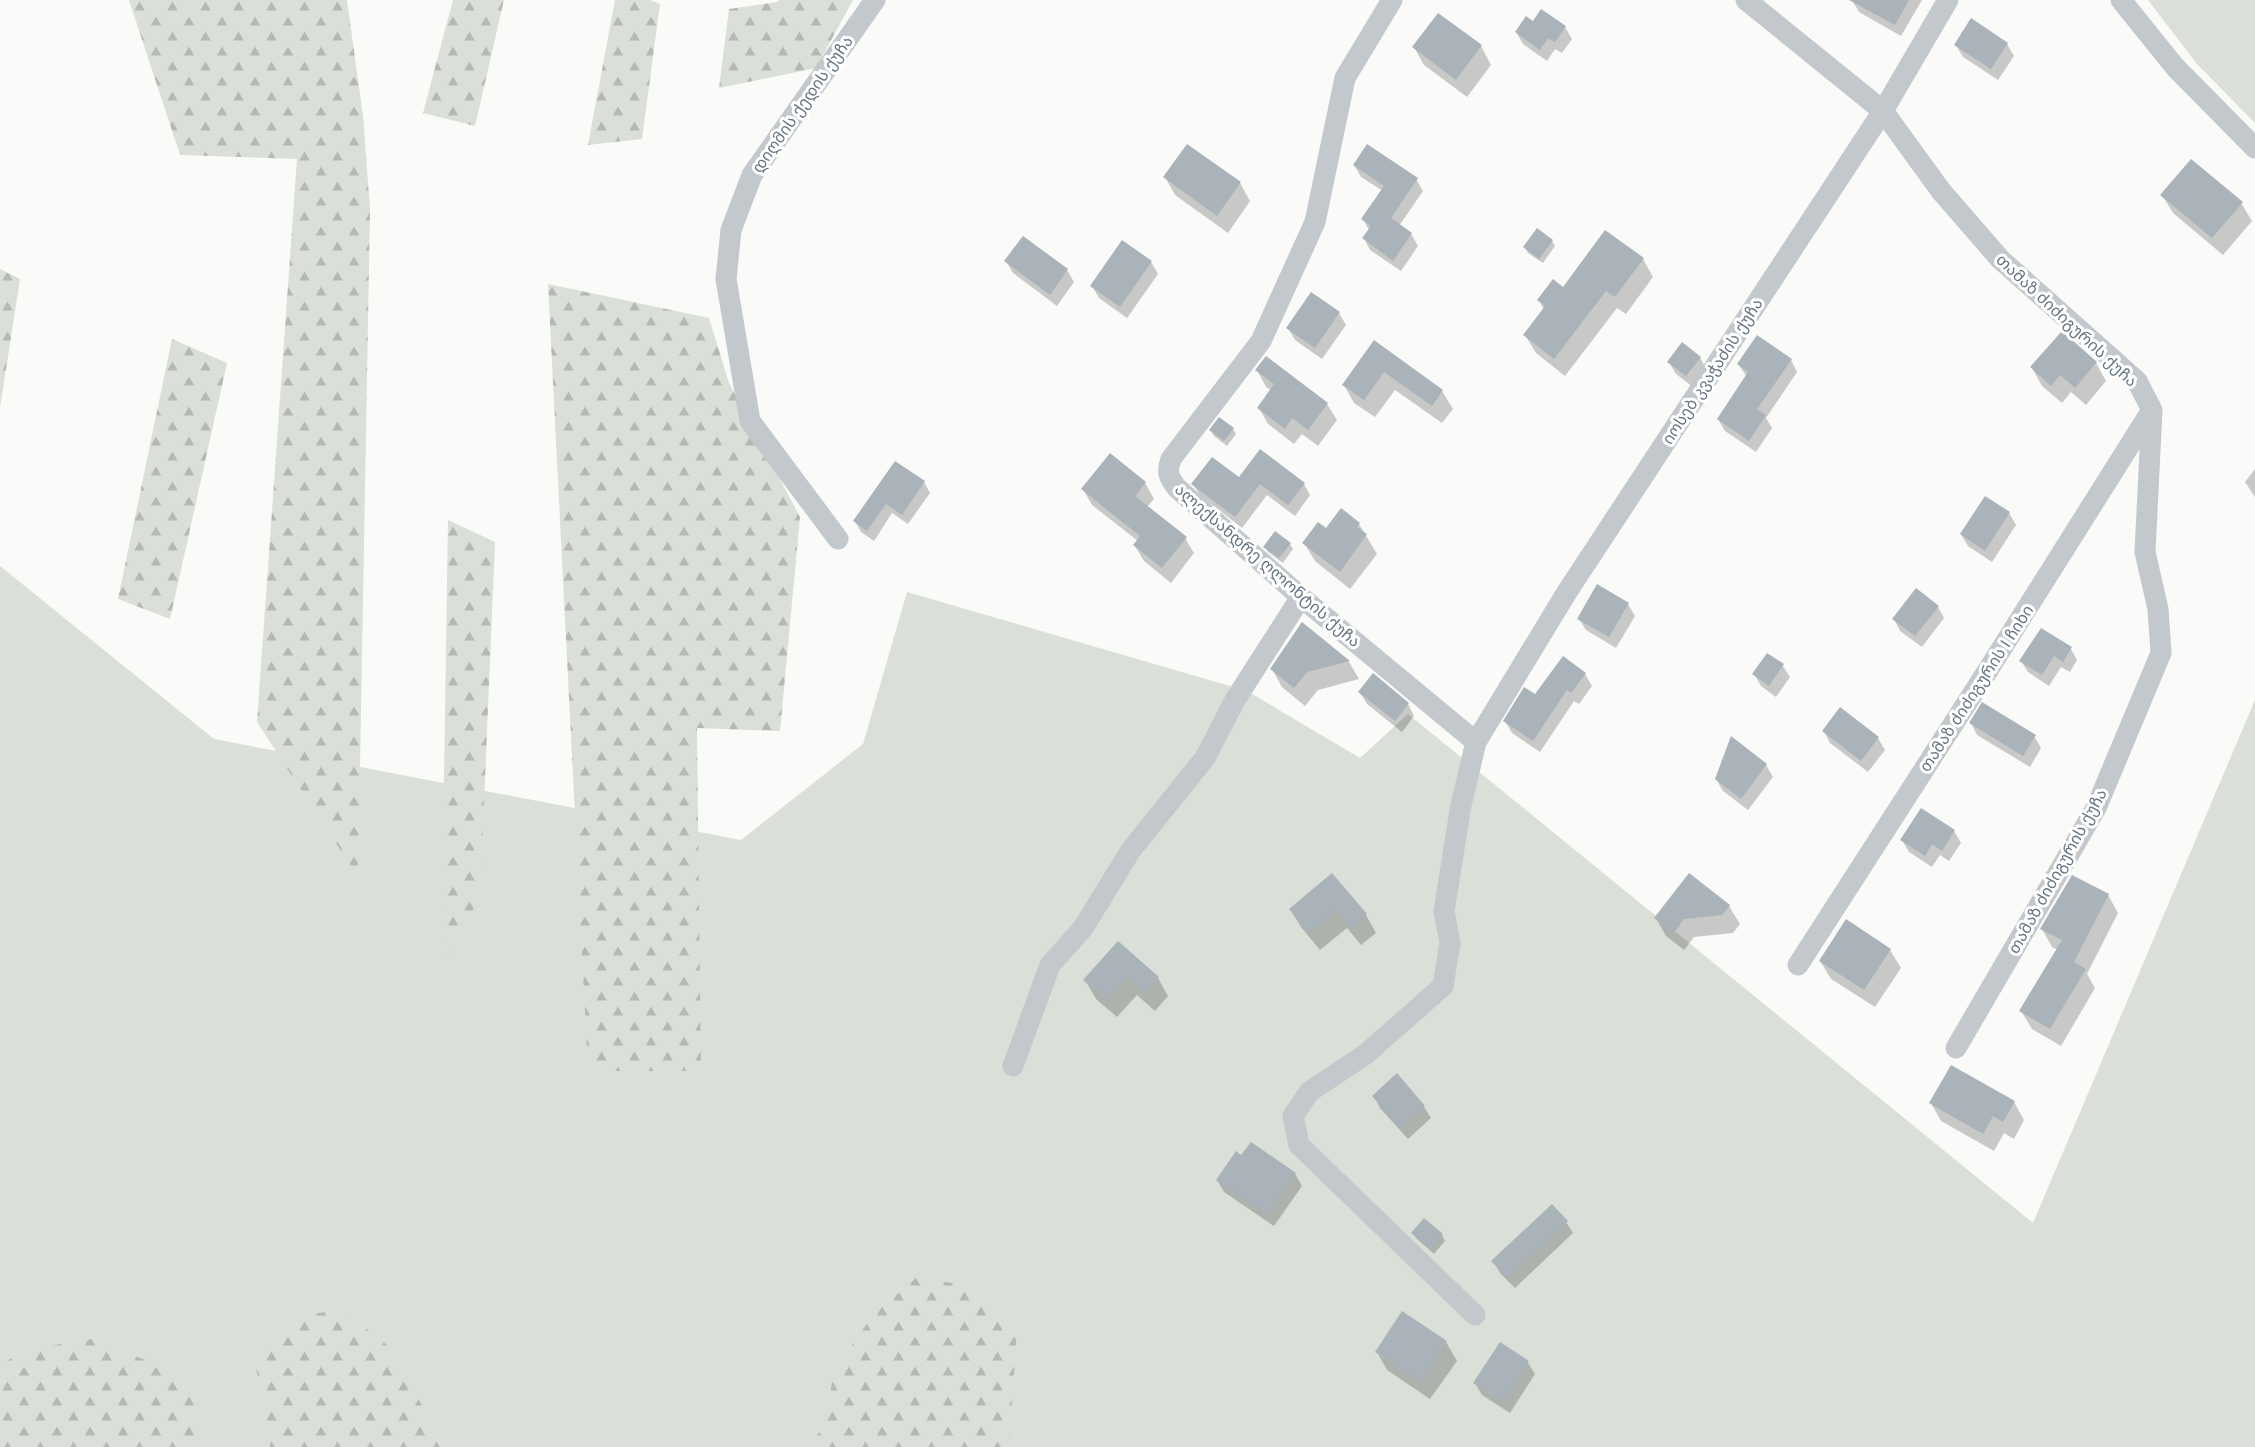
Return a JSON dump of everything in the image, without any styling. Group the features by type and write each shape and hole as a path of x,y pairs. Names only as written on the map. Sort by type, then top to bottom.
{"street":[{"name":"დიღმის ქედის ქუჩა","path":"838,538 750,421 726,279 731,230 752,174 875,0"},
{"name":"ალექსანდრე ღლონტის ქუჩა","path":"1392,0 1345,78 1315,222 1261,341 1171,459 1168,468 1169,478 1177,488 1301,597 1476,742"},
{"name":"თამაზ ძიძიგურის ქუჩა","path":"1746,0 1883,111 1941,191 2000,259 2137,381 2152,410 2145,552 2158,609 2161,653 2096,808 1956,1048"},
{"name":"იოსებ კვაჭაძის ქუჩა","path":"1475,1315 1299,1145 1293,1116 1309,1092 1366,1054 1443,986 1449,943 1444,911 1461,805 1476,742 1567,592 1883,111 1948,0"},
{"path":"2121,0 2175,67 2255,148"},
{"name":"თამაზ ძიძიგურის I ჩიხი","path":"1798,965 1984,677 2152,410"},
{"path":"1013,1066 1050,965 1083,928 1131,850 1205,758 1235,700 1301,597"}],"green space":[{"path":"129,0 347,0 363,116 370,209 358,877 257,722 297,159 180,155"},
{"path":"453,0 504,0 475,126 423,113"},
{"path":"615,0 650,0 660,4 642,139 588,145"},
{"path":"779,0 853,0 816,68 719,88 729,9"},
{"path":"2148,0 2255,0 2255,123 2197,64"},
{"path":"0,269 20,279 0,408"},
{"path":"548,284 709,318 729,383 800,517 780,731 697,728 701,1071 588,1071"},
{"path":"172,339 227,363 170,619 118,599"},
{"path":"448,520 495,542 480,897 441,968"},
{"path":"0,566 214,739 741,840 863,744 907,592 1247,691 1360,758 1408,714 2033,1223 2255,700 2255,1447 0,1447"},
{"path":"917,1277 976,1287 1017,1329 1009,1447 810,1447 823,1426 835,1369 873,1315"},
{"path":"342,1309 387,1345 446,1447 270,1447 256,1367 286,1319"},
{"path":"91,1339 148,1361 197,1402 197,1447 0,1447 0,1364 31,1349"}],"building":[{"path":"1849,0 1909,0 1895,25"},
{"path":"1541,9 1566,26 1555,42 1548,38 1540,50 1515,32 1526,16 1533,21"},
{"path":"1438,13 1482,45 1456,80 1412,47"},
{"path":"1971,18 2008,43 1991,69 1954,45"},
{"path":"1187,144 1241,182 1217,216 1163,177"},
{"path":"1367,144 1418,178 1391,218 1412,233 1393,261 1362,238 1371,226 1361,219 1384,186 1353,165"},
{"path":"2191,159 2243,202 2212,238 2160,195"},
{"path":"1537,228 1553,240 1539,259 1523,247"},
{"path":"1605,230 1644,258 1615,297 1606,291 1554,359 1523,335 1545,306 1537,300 1553,279 1563,287"},
{"path":"1023,236 1068,269 1050,295 1004,261"},
{"path":"1122,240 1152,261 1120,307 1090,286"},
{"path":"1311,292 1340,312 1315,348 1286,328"},
{"path":"2062,331 2097,362 2075,388 2060,375 2051,386 2030,367"},
{"path":"1757,335 1792,359 1757,409 1766,415 1749,441 1717,419 1748,372 1737,364"},
{"path":"1374,340 1443,390 1432,406 1384,372 1364,400 1342,385"},
{"path":"1682,342 1701,357 1686,376 1667,362"},
{"path":"1266,356 1328,403 1308,430 1292,418 1285,429 1257,408 1274,384 1255,370"},
{"path":"1219,417 1234,428 1224,441 1209,430"},
{"path":"1260,449 1305,483 1288,505 1260,484 1235,517 1191,484 1212,457 1239,477"},
{"path":"1110,453 1146,482 1135,496 1187,537 1162,568 1133,545 1140,536 1081,489"},
{"path":"895,461 925,481 902,515 886,504 867,531 853,521"},
{"path":"1985,496 2010,512 1985,551 1960,534"},
{"path":"1341,508 1360,523 1357,527 1367,534 1340,572 1302,543 1318,522 1326,528"},
{"path":"1275,531 1291,543 1279,558 1263,547"},
{"path":"1597,584 1629,603 1609,637 1577,619"},
{"path":"1916,588 1939,606 1915,636 1892,619"},
{"path":"1302,622 1350,661 1307,672 1294,688 1270,669"},
{"path":"2041,628 2072,647 2063,662 2054,656 2042,675 2019,661"},
{"path":"1767,653 1784,664 1769,686 1752,674"},
{"path":"1563,656 1586,673 1571,693 1567,690 1533,741 1503,721 1524,687 1535,694"},
{"path":"1373,673 1409,703 1395,721 1358,692"},
{"path":"1982,702 2036,735 2023,756 1969,723"},
{"path":"1840,707 1879,737 1861,761 1822,731"},
{"path":"1731,736 1767,764 1741,799 1715,779"},
{"path":"1921,808 1955,830 1942,851 1932,844 1925,856 1900,840"},
{"path":"1332,873 1367,914 1350,928 1335,911 1309,933 1289,909"},
{"path":"1689,873 1730,905 1722,915 1684,919 1674,933 1654,918"},
{"path":"2072,875 2109,894 2074,962 2086,969 2050,1029 2019,1011 2062,940 2040,929"},
{"path":"1846,919 1891,949 1864,990 1819,961"},
{"path":"1118,941 1159,977 1144,994 1126,978 1106,1000 1083,980"},
{"path":"1951,1065 2015,1101 2003,1122 1993,1116 1983,1134 1929,1103"},
{"path":"1397,1073 1425,1106 1400,1128 1372,1096"},
{"path":"1251,1142 1296,1173 1267,1215 1216,1180 1236,1151 1241,1155"},
{"path":"1552,1204 1568,1221 1507,1277 1491,1261"},
{"path":"1424,1218 1443,1234 1430,1249 1411,1233"},
{"path":"1402,1311 1447,1341 1420,1382 1375,1352"},
{"path":"1500,1342 1529,1361 1503,1402 1473,1383"}]}
